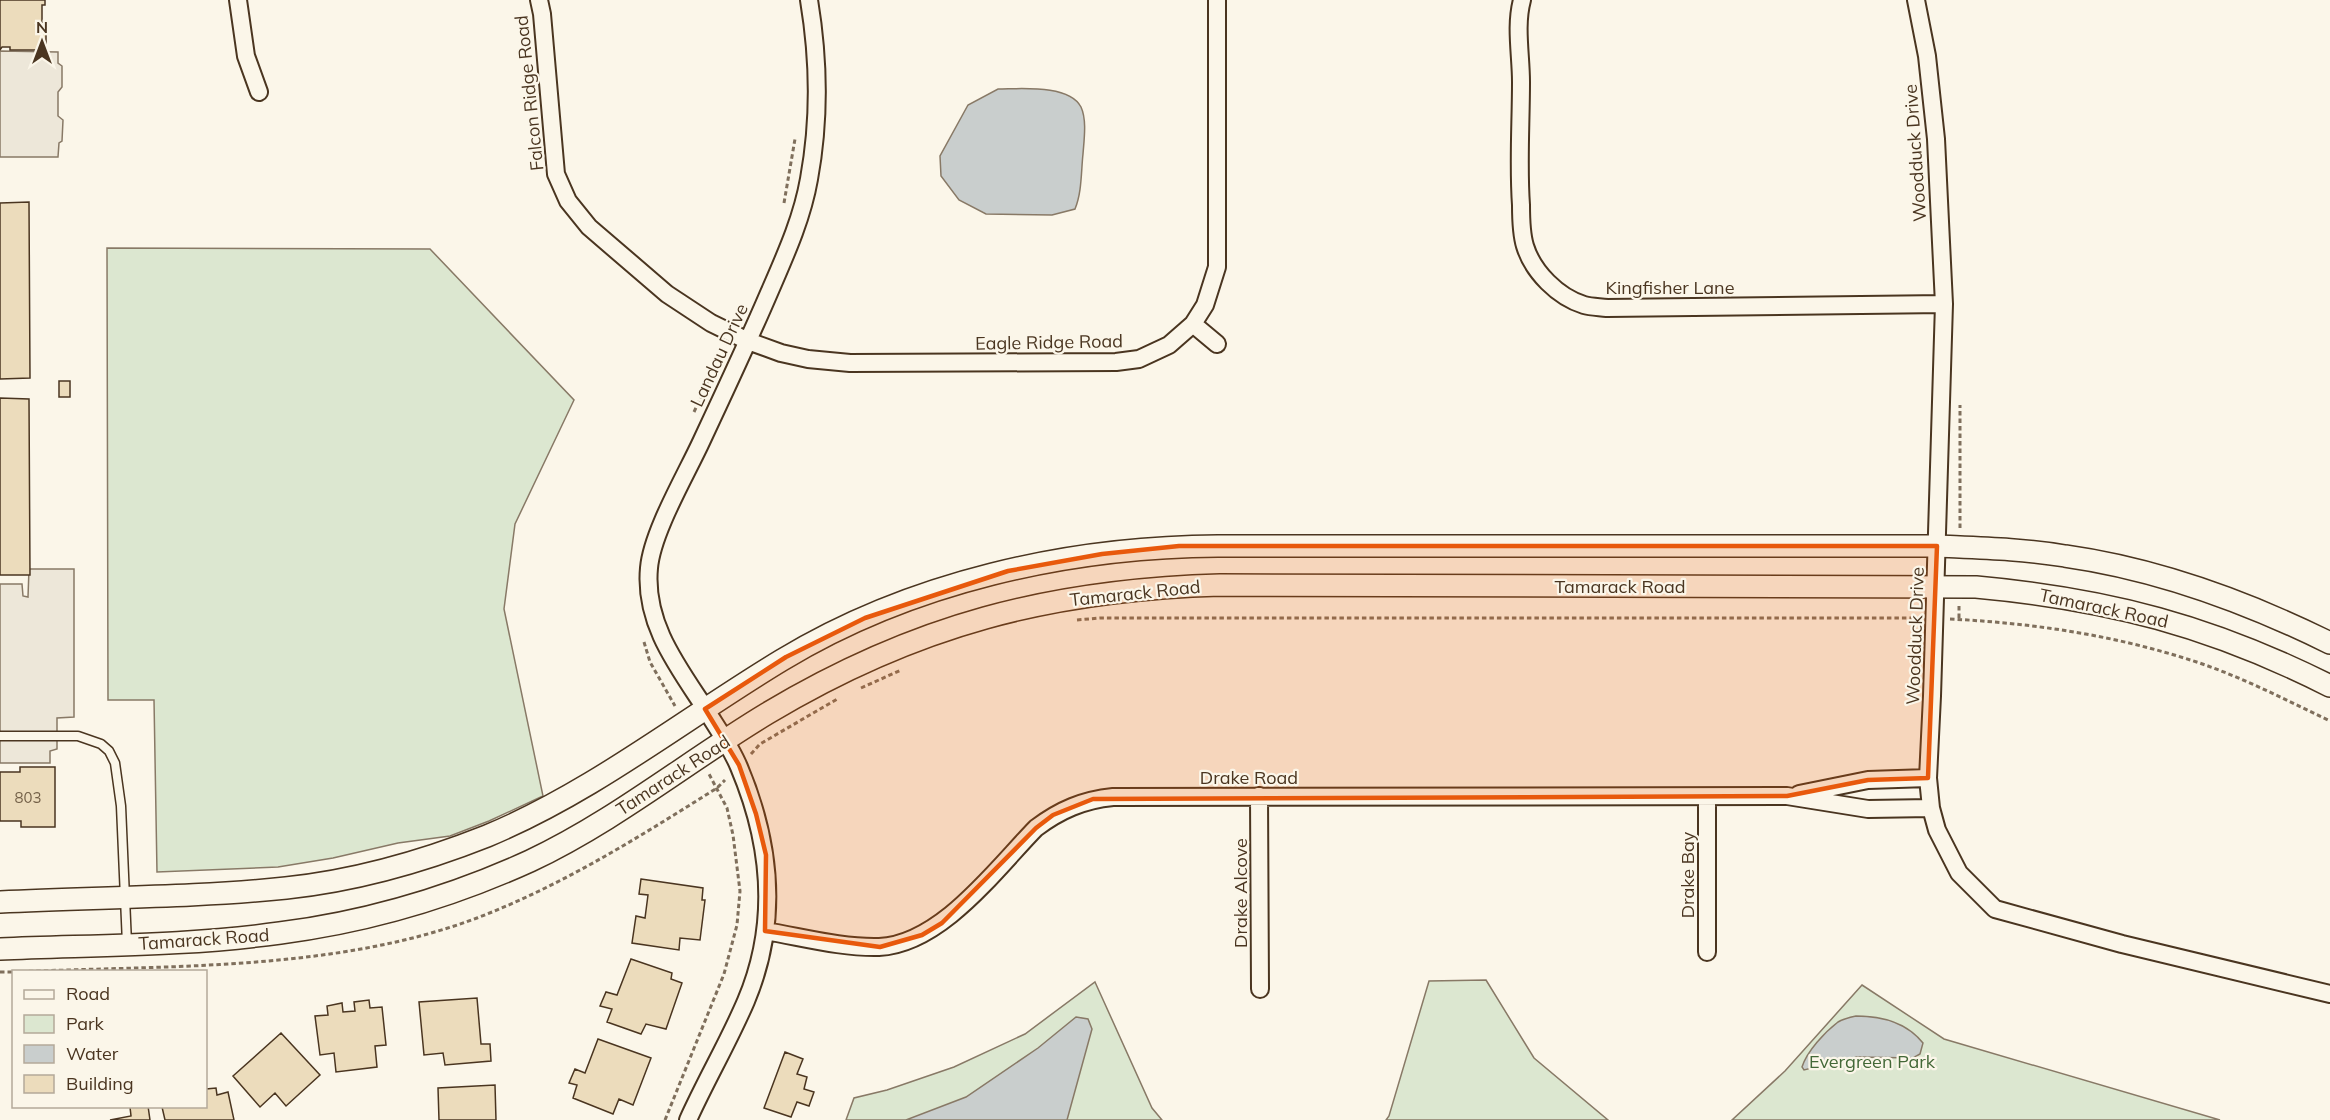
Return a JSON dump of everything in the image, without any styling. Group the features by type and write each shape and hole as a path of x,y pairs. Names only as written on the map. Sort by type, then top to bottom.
{"street":[{"path":"238,0 246,56 259,92"},
{"name":"Falcon Ridge Road","path":"539,0 556,174 568,201 589,227 667,294 711,323 748,341"},
{"name":"Landau Drive","path":"688,1120 747,1000 759,961 765,930 768,890 766,855 756,814 739,765 670,654 658,630 651,605 649,568 659,532 748,341 791,242 809,183 817,132 818,80 815,36 809,0"},
{"name":"Eagle Ridge Road","path":"748,341 808,360 850,363 1116,363 1139,360 1169,345 1193,324 1205,305 1217,267 1217,0"},
{"name":"Kingfisher Lane","path":"1522,0 1519,29 1521,81 1519,140 1525,246 1547,282 1567,297 1585,306 1607,308 1944,304"},
{"name":"Woodduck Drive","path":"1916,0 1927,56 1936,139 1944,304 1928,778 1931,808 1937,830 1959,873 1995,909 2122,944 2330,994"},
{"path":"1193,324 1217,344"},
{"name":"Tamarack Road","path":"0,902 287,888 391,867 445,850 518,822 607,774 786,657 820,639 906,602 949,587 1008,571 1102,554 1179,546 1937,546 2027,551 2066,556 2143,572 2219,595 2271,615 2330,643"},
{"name":"Tamarack Road","path":"0,949 216,940 279,934 376,914 450,893 529,861 579,835 639,799 725,740 806,691 849,669 919,639 975,620 1018,609 1108,592 1220,585 1936,587 2032,593 2137,612 2215,636 2288,665 2330,686"},
{"name":"Drake Road","path":"1786,796 1868,780 1928,778"},
{"name":"Drake Road","path":"765,930 858,947 880,947 902,943 942,923 1036,828 1053,815 1093,799 1259,796 1786,796 1868,809 1931,808"},
{"name":"Drake Alcove","path":"1259,796 1260,989"},
{"name":"Drake Bay","path":"1707,797 1707,952"}],"lane":[{"path":"0,736 78,736 91,738 109,751 115,763 118,781 127,944"}],"path":[{"path":"782,209 796,129"},
{"path":"1960,395 1960,510"},
{"path":"1067,621 1100,618 1935,618 2028,624 2083,632 2186,658 2225,673 2330,721"},
{"path":"852,692 904,668"},
{"path":"63,970 299,958 353,950 416,936 474,918 539,892 630,843 717,788 760,744 842,696"},
{"path":"665,1120 724,974 737,925 740,891 733,835 727,808 717,788"}],"highlighted area":[{"path":"1179,546 1937,546 1928,778 1868,780 1787,796 1093,799 1053,815 1036,828 942,923 922,935 880,947 765,931 766,855 756,814 739,765 705,709 786,657 865,618 1008,571 1102,554"}],"green space":[{"path":"107,248 430,249 574,400 515,524 504,609 543,796 450,836 398,843 333,858 278,867 157,872 154,700 108,700"},
{"path":"1486,980 1534,1058 1608,1120 1386,1120 1429,981"},
{"path":"1095,982 1152,1108 1162,1120 846,1120 854,1098 887,1090 954,1067 1025,1034"},
{"name":"Evergreen Park","path":"1862,985 1944,1039 2220,1120 1732,1120 1785,1071"}],"shaded area":[{"path":"0,51 58,52 58,63 62,66 62,87 58,92 58,116 63,120 62,141 59,143 58,157 0,157"},
{"path":"29,569 74,569 74,717 57,718 57,749 50,751 50,763 0,763 0,584 22,584 23,596 28,597"}],"water":[{"path":"998,89 1055,91 1066,94 1081,107 1084,118 1084,136 1080,189 1075,209 1052,215 986,214 959,200 941,176 940,156 968,105"},
{"path":"1856,1016 1884,1019 1909,1030 1923,1043 1920,1054 1913,1058 1857,1057 1804,1070 1802,1067 1804,1061 1822,1036 1838,1022"},
{"path":"1076,1017 1088,1019 1092,1029 1067,1120 906,1120 966,1097 1038,1048"}],"building":[{"path":"0,0 45,0 45,5 42,5 42,23 46,30 46,50 10,50 10,47 2,47 0,50"},
{"path":"29,202 30,378 0,379 0,203"},
{"path":"59,381 70,381 70,397 59,397"},
{"path":"0,398 29,399 30,575 0,575"},
{"path":"20,767 55,767 55,827 21,827 21,821 0,821 0,772 20,772"},
{"path":"641,879 703,888 702,900 705,900 700,940 680,938 679,950 632,943 636,916 645,918 648,895 639,894"},
{"path":"631,959 672,973 671,979 682,983 666,1029 646,1024 641,1034 607,1022 612,1009 600,1006 606,992 617,995"},
{"path":"477,998 481,1044 490,1044 491,1061 445,1065 443,1053 424,1055 419,1002"},
{"path":"369,1000 370,1008 382,1007 386,1045 375,1046 377,1067 336,1072 334,1053 320,1055 315,1016 328,1015 327,1006 342,1003 343,1012 355,1011 354,1002"},
{"path":"281,1033 320,1075 286,1106 275,1093 260,1107 233,1076"},
{"path":"598,1039 651,1058 633,1105 619,1099 613,1114 573,1098 577,1085 569,1083 575,1069 585,1073"},
{"path":"785,1052 803,1059 797,1074 807,1077 804,1089 814,1092 809,1106 797,1102 791,1117 764,1108"},
{"path":"495,1085 496,1120 439,1120 438,1088"},
{"path":"216,1088 217,1095 228,1092 234,1120 165,1120 162,1108 207,1108 207,1089"},
{"path":"130,1108 148,1108 150,1120 110,1120 131,1116"}]}
